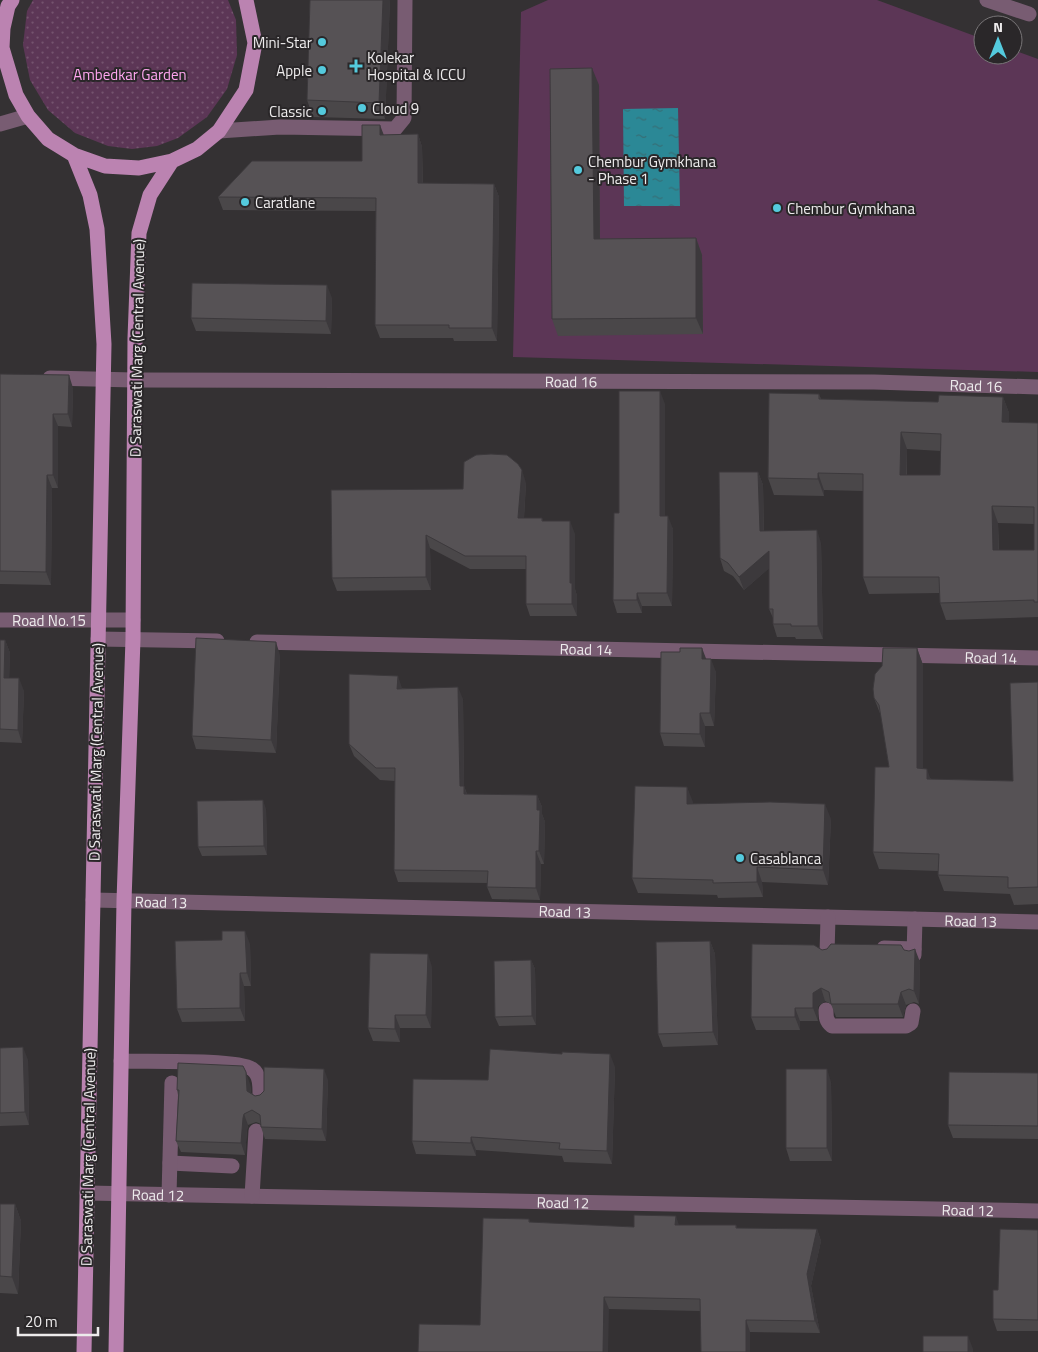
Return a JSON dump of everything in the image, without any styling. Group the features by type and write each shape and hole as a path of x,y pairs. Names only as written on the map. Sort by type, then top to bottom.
{"main road":[{"path":"12,0 1,27 2,48 16,95 28,116 48,138 74,155 105,166 139,168 172,161 197,149 219,132 246,90 255,43 246,0"},
{"name":"D Saraswati Marg (Central Avenue)","path":"74,155 90,195 97,228 104,344 84,1352"},
{"name":"D Saraswati Marg (Central Avenue)","path":"116,1352 124,901 133,640 134,380 139,233 150,196 172,161"}],"street":[{"path":"219,132 280,128 395,129 404,118 405,0"},
{"path":"987,0 1029,14"},
{"path":"0,124 28,116"},
{"name":"Road 16","path":"38,378 134,380 864,382 1038,387"},
{"name":"Road No.15","path":"0,620 133,620"},
{"name":"Road 14","path":"98,639 1038,658"},
{"name":"Road 13","path":"93,900 1038,922"},
{"path":"828,917 830,950"},
{"path":"866,948 914,952 914,919"},
{"path":"826,1010 826,1017 832,1026 906,1026 911,1023 913,1011"},
{"path":"121,1061 225,1064 252,1069 259,1079 260,1098"},
{"path":"169,1195 172,1082"},
{"path":"252,1196 256,1131"},
{"path":"170,1163 232,1166"},
{"name":"Road 12","path":"87,1193 1038,1211"}],"green space":[{"name":"Ambedkar Garden","path":"33,0 228,0 236,20 237,55 227,89 207,117 178,138 157,146 132,149 108,146 75,133 48,110 30,80 23,45 27,11"},
{"name":"Chembur Gymkhana","path":"548,0 877,0 973,35 973,65 1023,65 1023,54 1038,59 1038,372 513,357 521,12"}],"water":[{"path":"678,108 680,206 624,206 623,109"}],"building":[{"path":"310,0 383,0 379,103 307,100"},
{"name":"Chembur Gymkhana - Phase 1","path":"592,68 594,239 696,238 696,318 552,319 550,69"},
{"path":"362,125 380,125 380,135 418,134 418,183 494,184 492,328 449,328 449,325 375,325 376,198 218,197 252,161 362,161"},
{"path":"192,283 327,285 326,321 191,318"},
{"path":"0,374 69,375 68,414 53,414 53,475 47,475 46,572 0,571"},
{"path":"619,391 660,391 660,516 668,516 667,593 637,593 637,600 613,600 614,513 619,513"},
{"path":"769,393 819,394 819,399 938,402 939,395 1003,397 1002,422 1038,423 1038,602 1034,602 1034,600 940,603 939,577 863,577 863,474 818,473 818,479 768,478","holes":["901,432 941,434 940,475 900,475","992,506 1034,507 1034,550 993,550"]},
{"path":"476,455 507,455 522,470 518,518 542,518 542,521 570,521 572,604 526,604 526,556 465,556 426,535 426,577 332,578 331,490 463,489 464,462"},
{"path":"719,472 758,472 760,531 817,530 818,626 773,624 773,609 769,609 769,551 739,577 728,563 720,558"},
{"path":"196,638 276,642 271,740 192,736"},
{"path":"0,640 5,640 4,678 19,678 18,730 0,729"},
{"path":"680,648 702,648 702,659 711,659 710,713 700,713 700,734 660,733 661,652 680,652"},
{"path":"883,648 917,648 917,768 927,769 927,779 1013,781 1010,683 1038,682 1038,887 1008,888 1008,877 938,875 939,854 873,852 875,767 889,767 879,705 874,698 873,689 875,674 882,666"},
{"path":"349,674 398,676 397,689 458,687 460,786 464,786 464,794 537,795 537,810 540,810 539,851 536,851 536,888 487,887 488,871 394,870 395,768 376,768 349,744"},
{"path":"635,786 687,787 687,804 770,802 825,804 823,870 757,867 757,882 713,883 713,880 632,878"},
{"path":"263,800 264,846 198,847 197,801"},
{"path":"222,931 245,931 247,973 240,973 240,1008 177,1009 175,941 222,940"},
{"path":"710,941 713,1032 658,1034 656,942"},
{"path":"752,944 814,945 822,950 827,949 831,944 901,945 904,950 915,949 914,991 909,989 901,992 898,1004 831,1004 829,992 821,988 813,993 813,1008 795,1008 795,1017 751,1017"},
{"path":"370,953 428,954 426,1015 395,1015 395,1029 368,1028"},
{"path":"531,960 532,1016 495,1017 494,961"},
{"path":"23,1047 25,1112 0,1113 0,1048"},
{"path":"490,1049 562,1054 562,1052 610,1054 607,1151 559,1149 560,1143 471,1137 471,1143 412,1141 413,1079 488,1080"},
{"path":"178,1063 243,1066 246,1072 247,1091 255,1096 260,1095 264,1091 264,1067 324,1069 322,1129 261,1127 260,1115 252,1110 244,1114 241,1143 176,1141 179,1090 177,1090"},
{"path":"786,1069 827,1069 827,1148 786,1148"},
{"path":"949,1072 1038,1073 1038,1126 948,1125"},
{"path":"0,1204 15,1204 12,1277 0,1276"},
{"path":"634,1215 676,1216 675,1225 736,1225 736,1228 817,1229 807,1274 815,1321 746,1320 746,1352 701,1352 700,1299 604,1297 603,1352 418,1352 419,1324 480,1325 483,1218 529,1219 529,1222 634,1227"},
{"path":"1000,1229 1038,1230 1038,1320 993,1319 993,1290 998,1290"},
{"path":"923,1336 968,1336 968,1352 923,1352"}],"place":[{"name":"Mini-Star","path":"322,42"},
{"name":"Kolekar Hospital & ICCU","path":"356,66"},
{"name":"Apple","path":"322,70"},
{"name":"Cloud 9","path":"362,108"},
{"name":"Classic","path":"322,111"},
{"name":"Chembur Gymkhana - Phase 1","path":"578,170"},
{"name":"Caratlane","path":"245,202"},
{"name":"Chembur Gymkhana","path":"777,208"},
{"name":"Casablanca","path":"740,858"}]}
